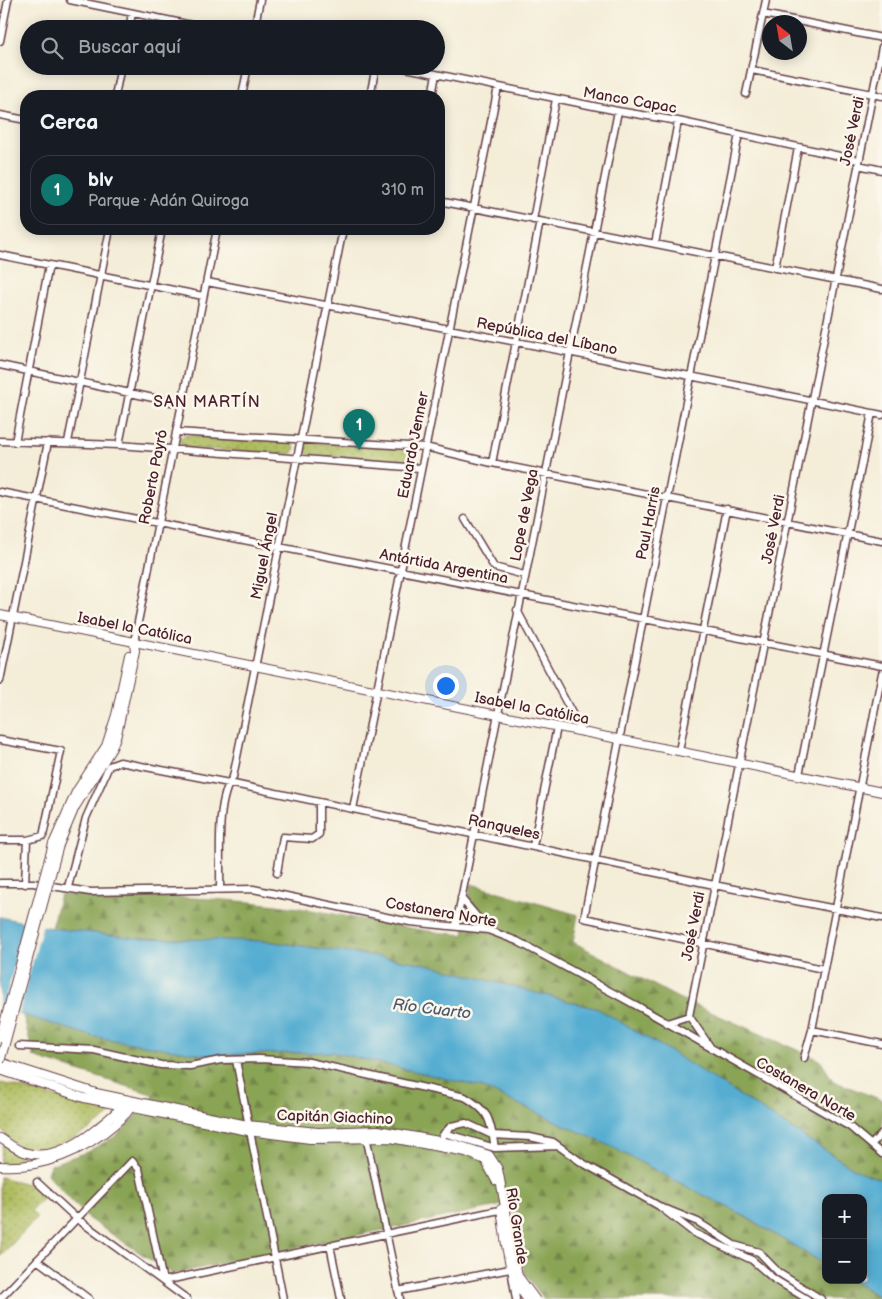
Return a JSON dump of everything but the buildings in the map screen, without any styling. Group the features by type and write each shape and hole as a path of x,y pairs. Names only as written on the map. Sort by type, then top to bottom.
{"main road":[{"name":"Isabel la Católica","path":"0,615 882,792"},
{"name":"Roberto Payró","path":"56,845 76,792 106,746 116,715 130,650 134,642"},
{"path":"0,1038 56,845"},
{"path":"0,1062 56,845"},
{"name":"Capitán Giachino","path":"0,1062 128,1104"},
{"name":"Capitán Giachino","path":"0,1070 84,1098 128,1104 247,1128 310,1138 366,1136 474,1148 489,1155 498,1169 504,1209"},
{"path":"0,1138 24,1152 46,1154 81,1141 100,1128 128,1104"},
{"path":"0,1166 24,1165 71,1153 98,1138 124,1116 128,1104"},
{"name":"Capitán Giachino","path":"247,1128 318,1132 378,1130 440,1144 486,1160"},
{"name":"Río Grande","path":"486,1160 493,1173 504,1209 513,1269"},
{"path":"513,1269 516,1282 528,1299"},
{"path":"513,1269 535,1299"}],"street":[{"path":"0,41 8,0"},
{"path":"70,0 167,20"},
{"path":"256,20 260,0"},
{"path":"746,94 766,0"},
{"path":"131,20 132,13"},
{"path":"763,14 882,38"},
{"name":"José Verdi","path":"689,1016 882,46"},
{"path":"752,70 882,96"},
{"path":"116,90 119,75"},
{"path":"243,90 246,75"},
{"path":"371,90 374,75"},
{"path":"433,90 436,75"},
{"name":"Manco Capac","path":"441,75 739,134 858,162 882,170"},
{"name":"Eduardo Jenner","path":"353,809 402,570 420,468 472,208 498,87"},
{"path":"492,463 516,343 556,99"},
{"name":"Lope de Vega","path":"456,925 496,714 618,111"},
{"path":"0,115 20,119"},
{"path":"655,244 678,121"},
{"name":"Paul Harris","path":"702,945 584,918 690,374 739,134"},
{"path":"775,268 798,148"},
{"path":"445,203 882,289"},
{"path":"68,442 109,235"},
{"path":"119,445 161,235"},
{"name":"Roberto Payró","path":"134,642 216,235"},
{"name":"Miguel Ángel","path":"220,888 222,825 226,788 233,777 342,235"},
{"path":"0,255 203,296"},
{"path":"15,442 49,265"},
{"name":"República del Líbano","path":"207,282 569,354 690,374 882,415"},
{"path":"0,365 130,391 181,404"},
{"path":"799,775 872,412"},
{"path":"176,432 425,447 492,463 882,541"},
{"path":"0,442 68,442 119,445 420,468"},
{"path":"0,681 48,442"},
{"name":"Antártida Argentina","path":"0,492 882,666"},
{"path":"679,751 728,510"},
{"path":"465,519 494,567 524,575"},
{"path":"517,610 582,732"},
{"path":"804,1058 812,1030 882,673"},
{"path":"533,846 557,726"},
{"path":"0,740 62,751 44,832 38,839 0,840"},
{"name":"Ranqueles","path":"68,888 86,818 109,766 120,762 882,918"},
{"path":"277,874 283,837 312,839 319,834 319,802"},
{"path":"25,884 27,840"},
{"name":"Costanera Norte","path":"0,883 68,888 90,892 220,888 253,889 410,922 456,925 488,930 517,941 667,1023 850,1127 882,1154"},
{"path":"461,898 488,930"},
{"path":"702,945 823,969"},
{"path":"667,1023 689,1016 712,1049"},
{"path":"812,1030 882,1044"},
{"path":"19,1046 94,1050 161,1065 190,1066 236,1060 309,1062 466,1097 485,1113 492,1124 495,1148"},
{"path":"236,1060 247,1128 283,1299"},
{"path":"440,1144 444,1133 451,1126 466,1123 492,1135 541,1138 559,1146 581,1162 659,1206 698,1222 734,1245 759,1252 779,1273 821,1299"},
{"path":"444,1133 495,1148 559,1146"},
{"path":"872,1144 882,1133"},
{"path":"366,1136 400,1299"},
{"path":"0,1299 132,1161 139,1169 163,1281"},
{"path":"37,1182 76,1218 187,1299"},
{"path":"659,1206 694,1233 752,1260 774,1279 807,1299"},
{"path":"163,1281 274,1256 504,1209"},
{"path":"330,1245 341,1299"},
{"path":"37,1260 89,1299"},
{"path":"398,1291 513,1269"},
{"name":"Río Grande","path":"513,1269 516,1299"}],"green space":[{"path":"187,435 292,442 295,448 291,454 186,448 179,441 181,437"},
{"path":"307,442 415,449 418,455 413,461 309,455 302,448"},
{"path":"471,884 578,915 573,942 676,997 820,1060 833,1081 882,1100 882,1180 856,1170 668,1050 598,1009 422,963 266,941 137,938 51,928 60,895 196,898 249,902 300,908 440,933 464,935"},
{"path":"23,1015 95,1037 206,1055 333,1052 481,1087 606,1144 740,1214 822,1263 822,1284 858,1284 882,1299 544,1299 525,1274 512,1203 172,1274 86,1217 47,1174 50,1165 87,1152 118,1135 155,1095 34,1057"},
{"path":"1,1083 113,1112 85,1132 63,1143 40,1149 25,1149 13,1142 0,1127"},
{"path":"122,1114 95,1135 66,1151 34,1161 0,1163 3,1144 16,1153 31,1158 53,1154 78,1142"},
{"path":"0,1177 31,1185 44,1198 31,1211 37,1217 0,1257"}],"water":[{"name":"Río Cuarto","path":"0,917 51,928 137,938 266,941 422,963 598,1009 668,1050 856,1170 882,1180 882,1298 858,1284 867,1284 867,1194 822,1194 822,1263 741,1214 606,1144 481,1087 333,1052 206,1055 95,1037 23,1015 0,1011"}],"pier":[{"path":"27,920 43,924 18,1016 1,1014"}],"place":[{"name":"blv","path":"359,450"}],"district":[{"name":"SAN MARTÍN","path":"207,401"}]}
